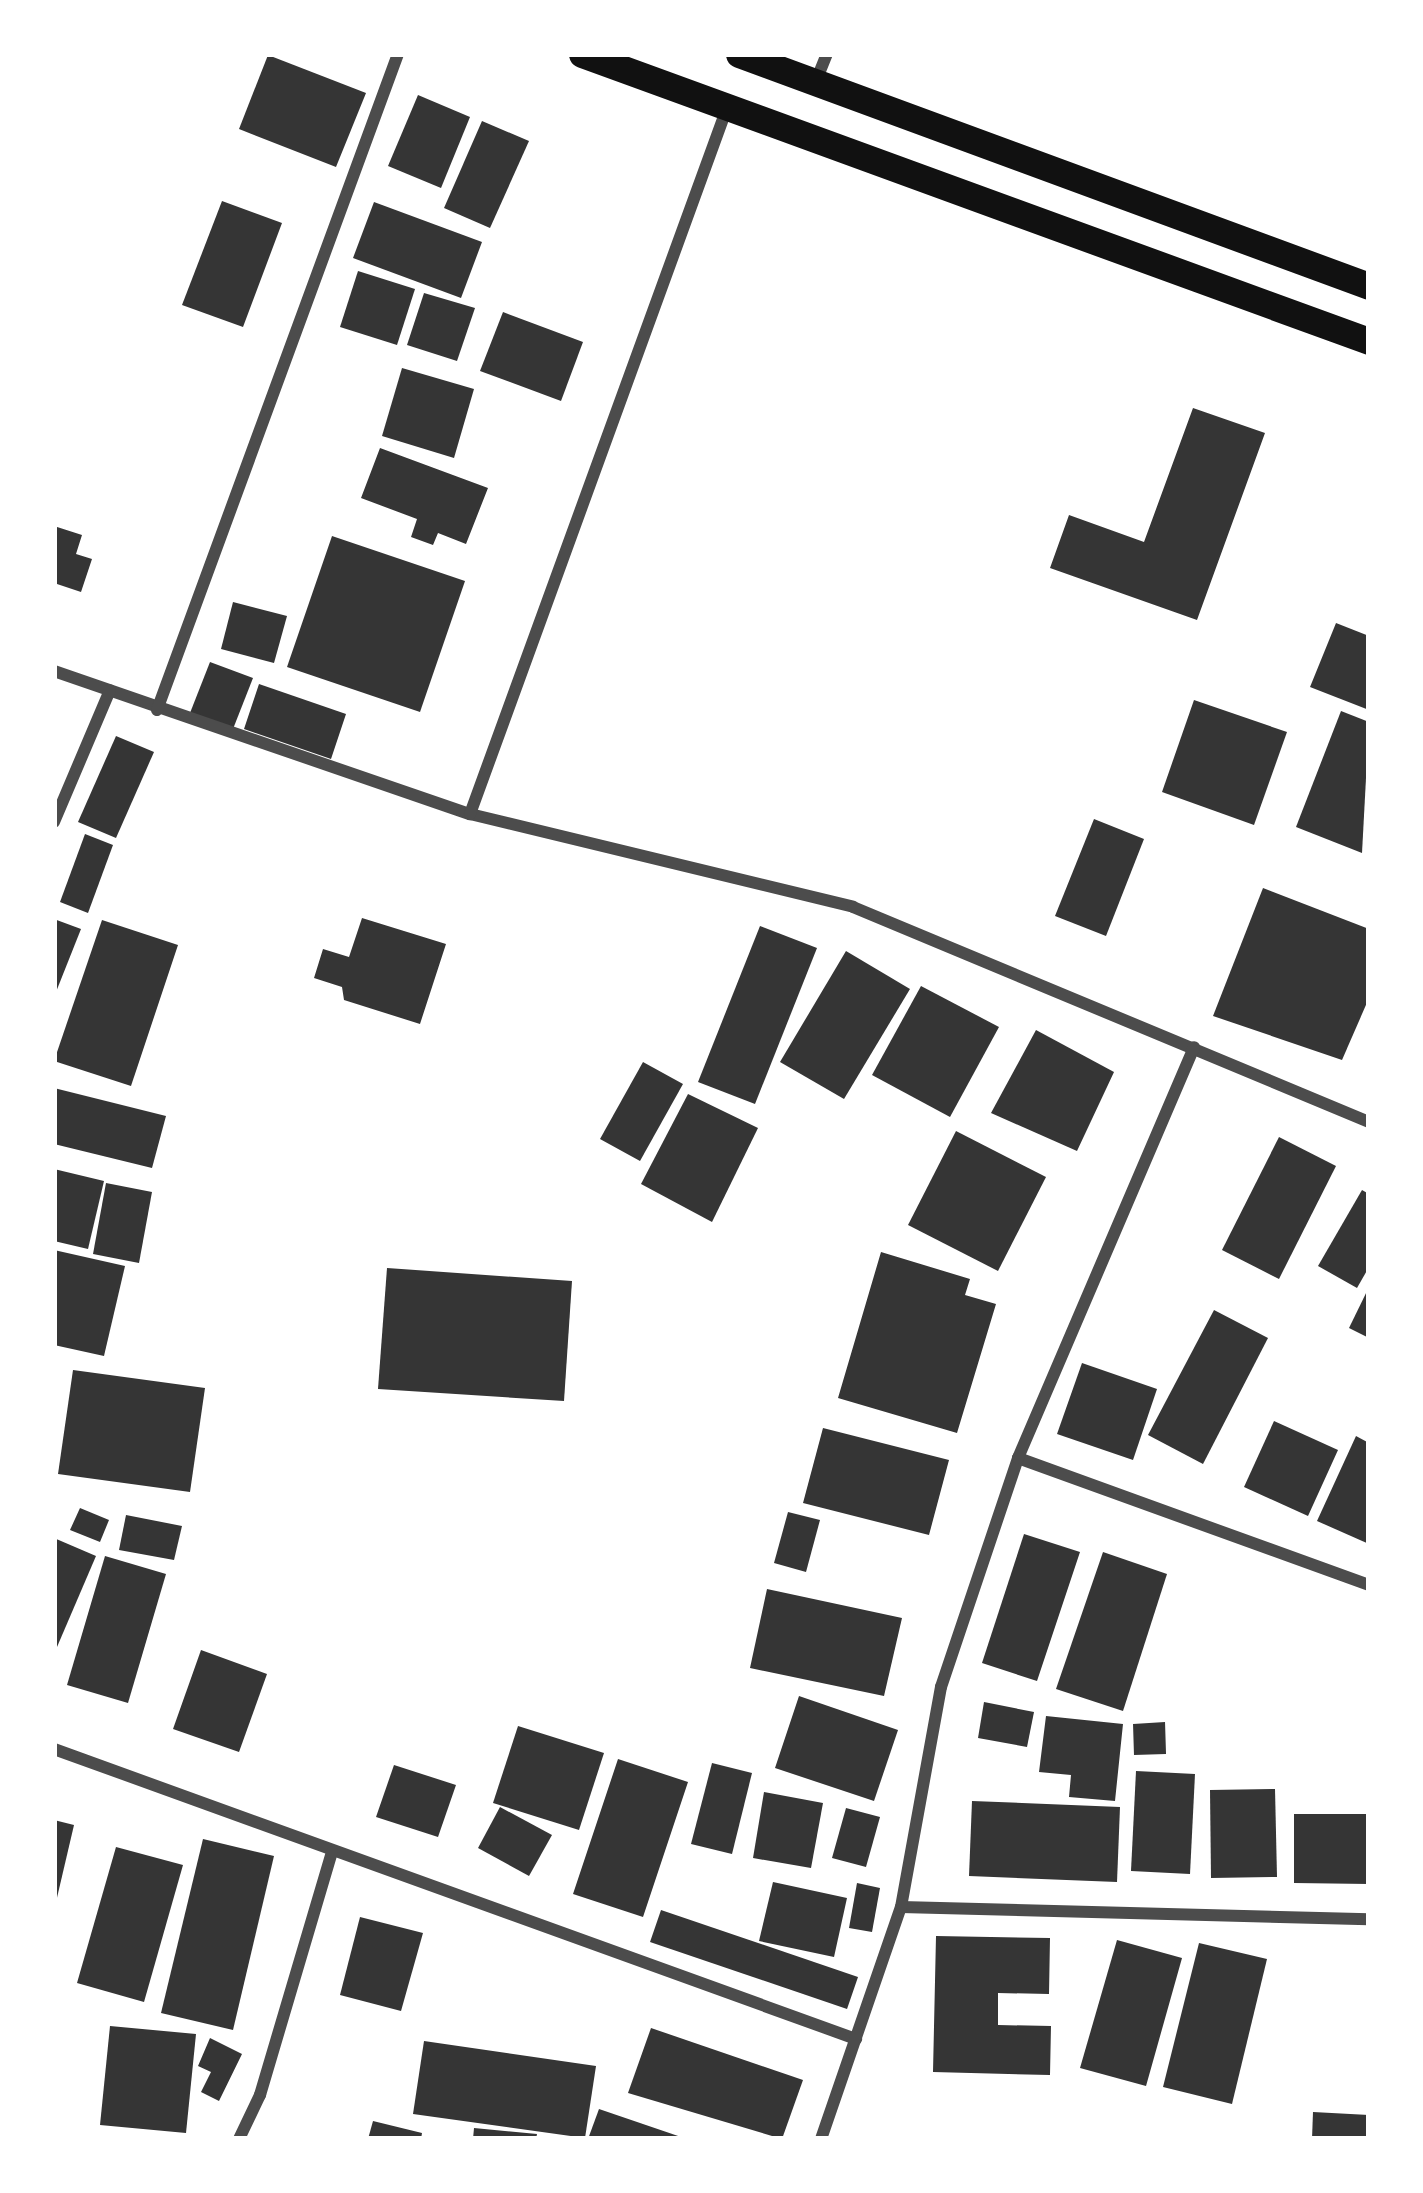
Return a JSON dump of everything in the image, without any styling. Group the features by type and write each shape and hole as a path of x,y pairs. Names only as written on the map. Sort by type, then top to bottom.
{"main road":[{"path":"582,54 1369,340"},
{"path":"739,54 1369,286"}],"street":[{"path":"157,710 398,54"},
{"path":"816,82 827,54"},
{"path":"470,814 727,106"},
{"path":"54,671 470,814 853,907 1369,1122"},
{"path":"54,822 110,690"},
{"path":"821,2139 901,1906 941,1687 1018,1458 1194,1047"},
{"path":"1018,1458 1369,1585"},
{"path":"54,1749 856,2039"},
{"path":"239,2139 260,2095 332,1852"},
{"path":"901,1906 1369,1919"}],"building":[{"path":"268,55 366,93 336,167 239,129"},
{"path":"418,95 470,117 441,188 388,166"},
{"path":"482,121 529,141 490,228 444,208"},
{"path":"222,201 282,223 243,327 182,305"},
{"path":"374,202 482,242 461,298 353,258"},
{"path":"358,271 415,289 397,345 340,327"},
{"path":"424,293 475,308 457,361 407,345"},
{"path":"503,312 583,342 561,401 480,371"},
{"path":"402,368 474,389 454,458 382,436"},
{"path":"1193,408 1265,433 1197,620 1050,568 1069,515 1144,542"},
{"path":"380,448 488,488 466,544 438,533 433,545 411,537 417,519 361,498"},
{"path":"54,526 82,535 76,554 92,559 81,592 54,583"},
{"path":"332,536 465,581 420,712 287,667"},
{"path":"233,602 287,616 274,663 221,649"},
{"path":"1336,623 1369,636 1369,710 1310,687"},
{"path":"210,662 253,678 233,729 190,713"},
{"path":"259,684 346,714 331,759 244,729"},
{"path":"1194,700 1287,732 1254,825 1162,792"},
{"path":"1341,711 1369,722 1362,853 1296,827"},
{"path":"116,736 154,752 116,838 78,822"},
{"path":"1094,819 1144,839 1106,936 1055,916"},
{"path":"85,834 113,845 88,913 60,902"},
{"path":"1263,888 1369,929 1369,998 1342,1060 1213,1016"},
{"path":"362,918 446,944 420,1024 344,1000 342,987 314,978 323,949 349,957"},
{"path":"54,919 81,929 54,997"},
{"path":"102,920 178,945 131,1086 54,1061"},
{"path":"760,926 817,948 755,1104 698,1082"},
{"path":"846,951 910,989 844,1099 780,1062"},
{"path":"921,986 999,1027 950,1117 872,1075"},
{"path":"1036,1030 1114,1072 1077,1151 991,1113"},
{"path":"643,1062 683,1084 640,1161 600,1139"},
{"path":"54,1088 166,1116 152,1168 54,1144"},
{"path":"688,1094 758,1128 712,1222 641,1184"},
{"path":"956,1131 1046,1177 998,1271 908,1225"},
{"path":"1279,1137 1336,1166 1279,1279 1222,1250"},
{"path":"54,1169 104,1181 88,1249 54,1241"},
{"path":"106,1183 152,1192 139,1263 93,1254"},
{"path":"1362,1190 1369,1194 1369,1267 1357,1288 1318,1266"},
{"path":"54,1250 125,1266 104,1356 54,1345"},
{"path":"881,1252 970,1279 965,1295 996,1304 957,1433 838,1398"},
{"path":"387,1268 572,1281 564,1401 378,1389"},
{"path":"1369,1287 1369,1338 1349,1328"},
{"path":"1214,1310 1268,1338 1203,1464 1148,1435"},
{"path":"1082,1363 1157,1389 1133,1460 1057,1434"},
{"path":"73,1370 205,1388 190,1492 58,1474"},
{"path":"1274,1421 1338,1450 1308,1516 1244,1487"},
{"path":"823,1428 949,1460 929,1535 803,1503"},
{"path":"1356,1436 1369,1443 1369,1544 1317,1521"},
{"path":"80,1508 109,1520 100,1542 70,1530"},
{"path":"788,1512 820,1520 806,1572 774,1563"},
{"path":"126,1515 182,1526 174,1560 119,1550"},
{"path":"1024,1534 1080,1552 1037,1681 982,1663"},
{"path":"54,1538 96,1556 54,1654"},
{"path":"1103,1552 1167,1574 1123,1711 1056,1689"},
{"path":"105,1556 166,1574 128,1703 67,1685"},
{"path":"767,1589 902,1618 884,1696 750,1668"},
{"path":"201,1650 267,1674 239,1752 173,1729"},
{"path":"799,1696 898,1730 874,1801 775,1768"},
{"path":"984,1702 1034,1712 1027,1747 978,1738"},
{"path":"1046,1716 1123,1724 1115,1801 1069,1797 1071,1775 1039,1772"},
{"path":"1165,1722 1166,1754 1134,1755 1133,1724"},
{"path":"518,1726 604,1753 579,1830 493,1803"},
{"path":"618,1759 688,1782 643,1917 573,1894"},
{"path":"712,1763 752,1773 732,1854 691,1844"},
{"path":"394,1765 456,1785 438,1837 376,1817"},
{"path":"1136,1771 1195,1774 1190,1874 1131,1871"},
{"path":"1275,1789 1277,1877 1211,1878 1210,1790"},
{"path":"764,1792 823,1803 811,1868 753,1858"},
{"path":"972,1801 1120,1807 1117,1882 969,1876"},
{"path":"500,1807 552,1835 529,1876 478,1848"},
{"path":"846,1808 880,1817 866,1867 832,1858"},
{"path":"1294,1814 1369,1814 1369,1884 1294,1883"},
{"path":"54,1820 74,1825 56,1902 54,1902"},
{"path":"203,1839 274,1856 233,2030 161,2013"},
{"path":"116,1847 183,1865 144,2002 77,1983"},
{"path":"773,1882 847,1898 834,1957 759,1941"},
{"path":"857,1883 880,1888 872,1932 849,1928"},
{"path":"661,1910 858,1977 847,2009 650,1942"},
{"path":"360,1917 423,1933 401,2011 340,1995"},
{"path":"936,1936 1050,1938 1049,1994 998,1993 998,2025 1051,2026 1050,2075 933,2072"},
{"path":"1117,1940 1182,1958 1146,2086 1080,2068"},
{"path":"1199,1943 1267,1959 1232,2104 1163,2087"},
{"path":"110,2026 196,2034 186,2133 100,2125"},
{"path":"651,2028 803,2080 782,2139 628,2093"},
{"path":"210,2038 242,2054 219,2101 201,2092 211,2072 198,2066"},
{"path":"424,2041 596,2066 585,2138 413,2114"},
{"path":"599,2109 684,2138 684,2139 588,2139"},
{"path":"1313,2112 1369,2115 1369,2139 1312,2139"},
{"path":"373,2121 422,2133 421,2139 368,2139"},
{"path":"474,2128 537,2134 536,2139 473,2139"}]}
